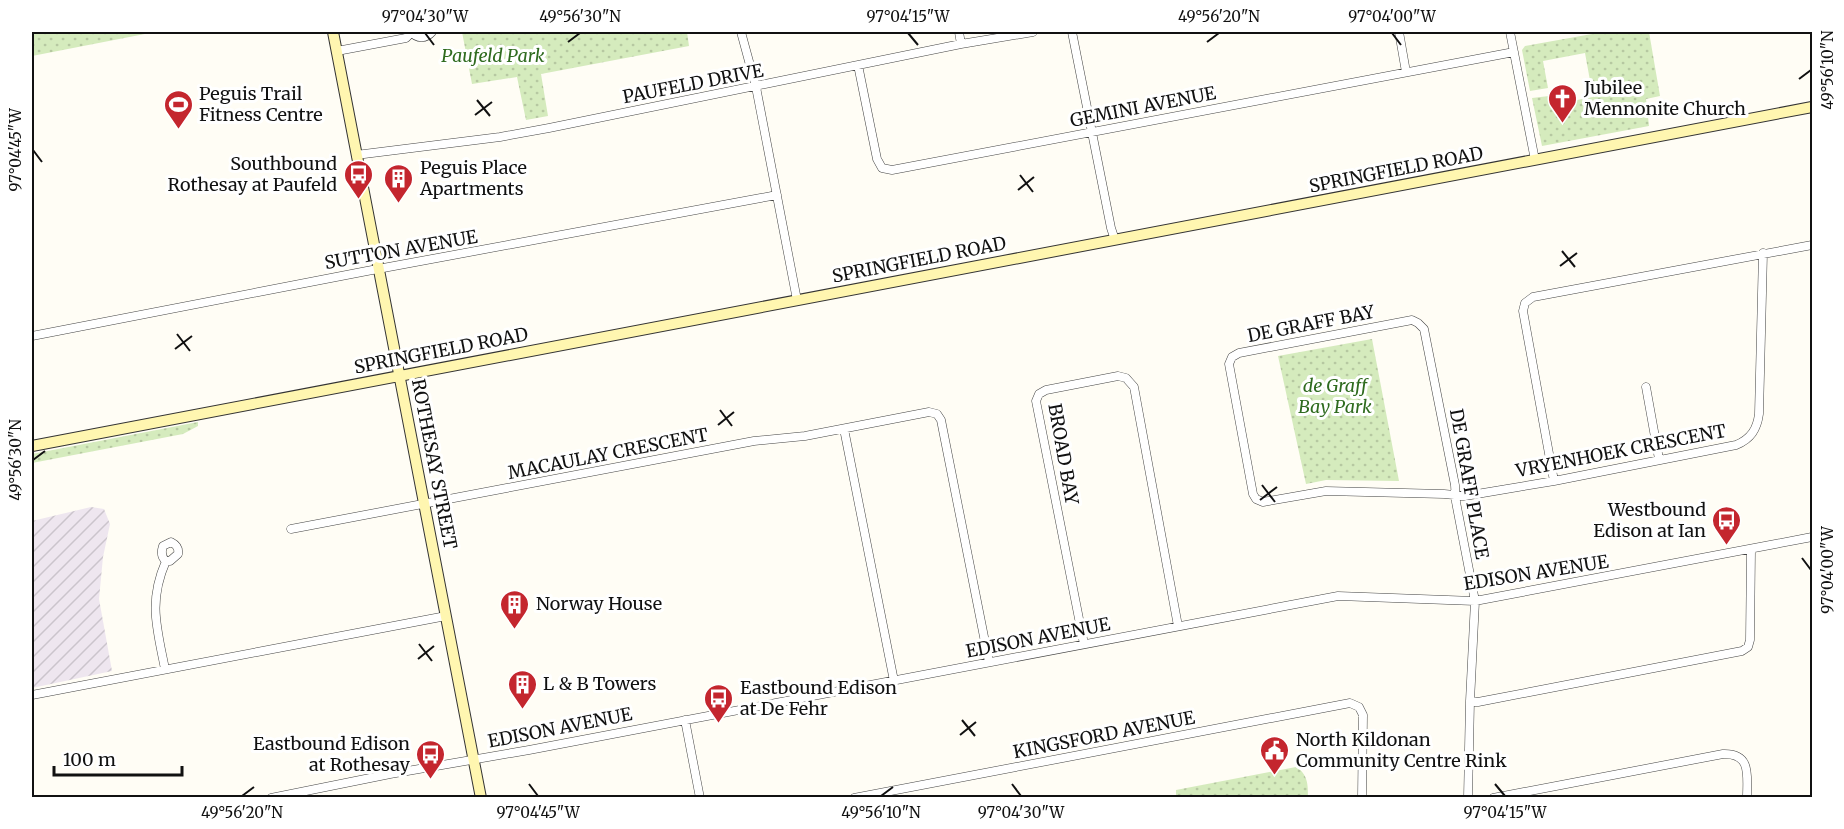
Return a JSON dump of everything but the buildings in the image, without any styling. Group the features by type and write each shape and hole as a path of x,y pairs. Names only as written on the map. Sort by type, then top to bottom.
{"street":[{"name":"ROTHESAY STREET","path":"333,32 480,798"},
{"path":"337,51 406,38 411,32 414,36 422,38 432,32"},
{"path":"741,32 756,87 797,300"},
{"path":"959,32 961,44"},
{"name":"PAUFELD DRIVE","path":"356,155 500,137 961,44 1033,32"},
{"path":"1072,32 1115,240"},
{"path":"1399,32 1407,72"},
{"path":"1510,32 1535,160"},
{"name":"GEMINI AVENUE","path":"858,65 877,159 882,168 892,170 1514,52"},
{"name":"SPRINGFIELD ROAD","path":"32,446 1812,107"},
{"name":"SUTTON AVENUE","path":"32,336 777,195"},
{"path":"1554,481 1523,312 1525,303 1533,297 1812,245"},
{"name":"VRYENHOEK CRESCENT","path":"1455,494 1465,496 1554,481 1744,442 1752,435 1760,414 1763,254"},
{"name":"DE GRAFF BAY","path":"1418,323 1412,320 1239,353 1232,357 1229,364 1253,494 1256,499 1263,502 1326,491 1455,494"},
{"name":"DE GRAFF PLACE","path":"1418,323 1424,329 1455,485 1474,601 1468,798"},
{"name":"BROAD BAY","path":"1084,644 1036,401 1039,394 1046,390 1118,376 1126,378 1134,387 1178,626"},
{"path":"1646,387 1659,459"},
{"name":"MACAULAY CRESCENT","path":"291,529 754,441 805,436 929,412 937,414 941,420 989,662"},
{"path":"844,429 894,681"},
{"name":"EDISON AVENUE","path":"271,798 1338,596 1474,601 1812,537"},
{"path":"1470,701 1478,702 1742,651 1748,647 1750,640 1751,550"},
{"path":"165,669 154,603 158,581 166,561"},
{"path":"32,695 446,616"},
{"name":"KINGSFORD AVENUE","path":"854,798 1346,704 1359,707 1364,718 1362,798"},
{"path":"685,720 700,798"},
{"path":"1493,798 1723,754 1733,754 1742,759 1747,771 1747,798"}],"shaded area":[{"path":"91,507 104,509 110,524 103,557 99,599 112,671 32,688 32,521"}],"green space":[{"path":"32,32 155,32 32,56"},
{"name":"Paufeld Park","path":"462,32 687,32 689,46 541,74 548,116 526,120 517,77 472,84"},
{"path":"1603,32 1649,32 1660,96 1646,99 1649,126 1542,146 1532,98 1549,96 1551,105 1593,97 1585,53 1543,61 1548,88 1530,91 1522,50 1525,46"},
{"name":"de Graff Bay Park","path":"1372,339 1399,481 1326,480 1306,484 1278,356"},
{"path":"198,422 198,426 183,434 32,463 32,454"},
{"name":"North Kildonan Community Centre Rink","path":"1296,767 1305,776 1308,797 1176,797 1176,790"}],"place":[{"name":"Jubilee Mennonite Church","path":"1563,124"},
{"name":"Peguis Trail Fitness Centre","path":"178,130"},
{"name":"Southbound Rothesay at Paufeld","path":"358,200"},
{"name":"Peguis Place Apartments","path":"399,204"},
{"name":"Westbound Edison at Ian","path":"1727,546"},
{"name":"Norway House","path":"515,630"},
{"name":"L & B Towers","path":"522,710"},
{"name":"Eastbound Edison at De Fehr","path":"719,724"},
{"name":"North Kildonan Community Centre Rink","path":"1275,776"},
{"name":"Eastbound Edison at Rothesay","path":"431,780"}]}
